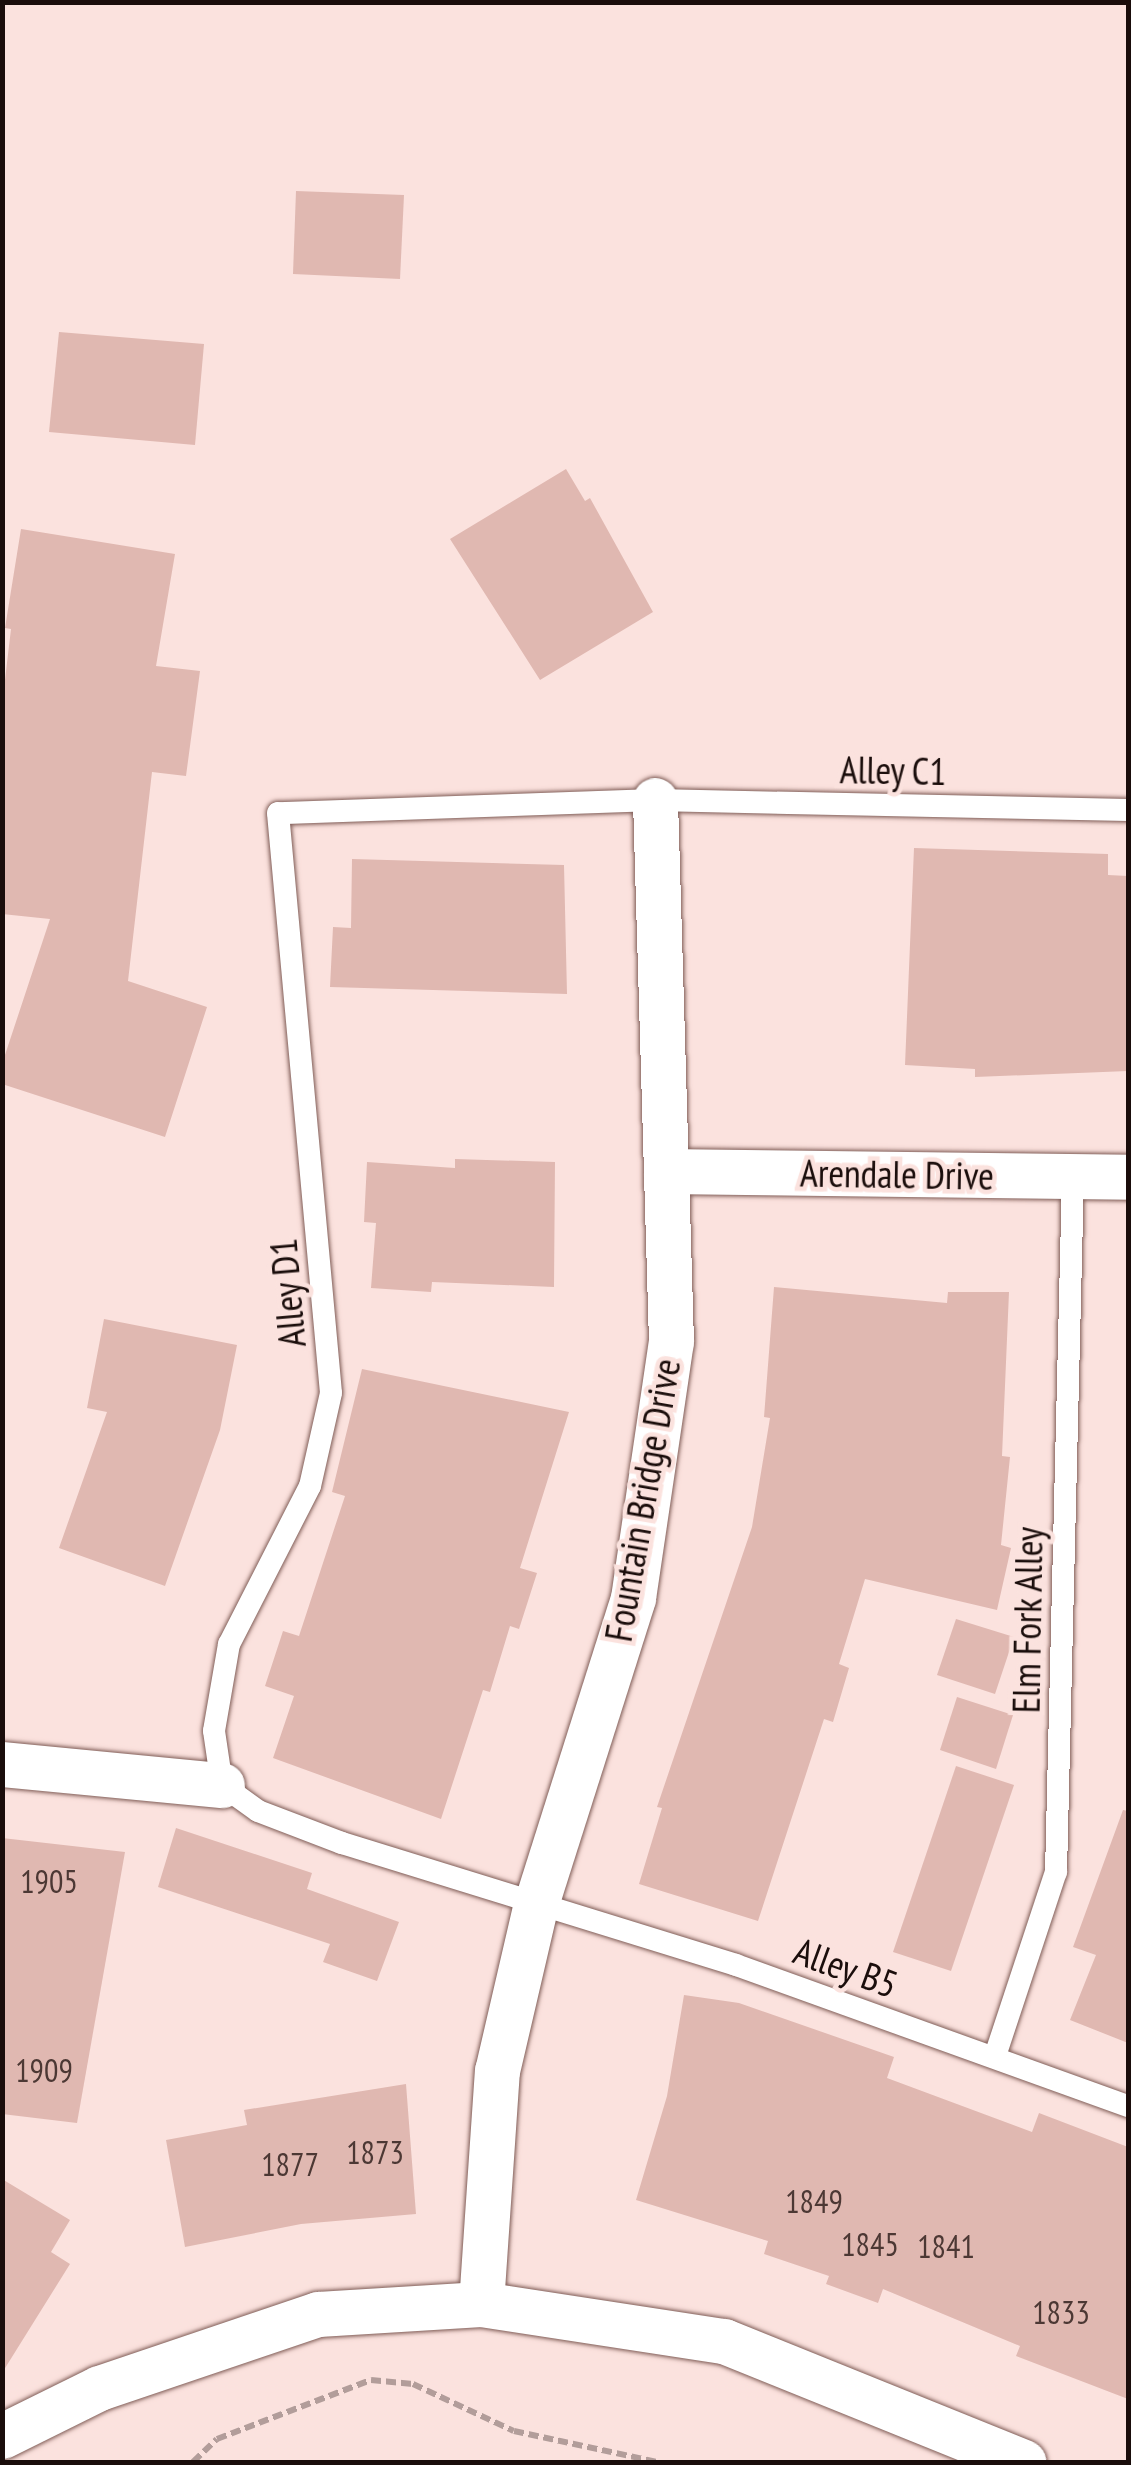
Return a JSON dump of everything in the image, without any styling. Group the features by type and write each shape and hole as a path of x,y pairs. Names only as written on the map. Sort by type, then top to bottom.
{"street":[{"name":"Fountain Bridge Drive","path":"481,2304 497,2070 536,1904 633,1598 670,1342 655,800"},
{"name":"Arendale Drive","path":"666,1171 1128,1177"},
{"path":"2,1764 222,1785"},
{"path":"2,2436 99,2388 318,2314 481,2304 724,2341 1024,2462"}],"lane":[{"name":"Alley C1","path":"655,800 1128,810"},
{"name":"Alley D1","path":"222,1785 214,1731 229,1644 310,1486 331,1393 278,813 655,800"},
{"name":"Elm Fork Alley","path":"995,2056 1056,1872 1073,1176"},
{"path":"222,1785 258,1810 342,1843 536,1904"},
{"name":"Alley B5","path":"536,1904 995,2056 1128,2106"}],"path":[{"path":"193,2462 218,2439 371,2380 412,2384 514,2431 658,2462"}],"building":[{"path":"296,191 404,195 400,279 293,274"},
{"path":"59,332 204,344 195,445 49,432"},
{"path":"566,469 585,501 590,498 653,612 540,680 450,539"},
{"path":"21,529 175,554 156,666 200,671 186,776 152,772 128,981 207,1007 165,1137 2,1084 2,1064 50,919 2,914 2,705 11,629 5,628"},
{"path":"914,848 1108,854 1108,875 1128,876 1128,1071 975,1077 975,1069 905,1065"},
{"path":"352,859 564,865 567,994 330,987 333,927 351,928"},
{"path":"455,1159 555,1162 554,1287 432,1282 431,1292 371,1288 376,1223 364,1222 367,1162 455,1168"},
{"path":"774,1287 947,1303 948,1292 1009,1292 1002,1456 1010,1457 1001,1545 1011,1548 997,1610 865,1579 839,1664 849,1668 833,1722 824,1719 758,1921 639,1884 662,1808 657,1807 752,1527 770,1418 764,1417"},
{"path":"104,1319 237,1345 220,1430 165,1586 59,1548 107,1412 87,1408"},
{"path":"362,1369 569,1412 520,1568 537,1573 519,1629 510,1626 490,1692 483,1690 441,1819 273,1758 294,1696 265,1686 283,1631 299,1636 345,1496 332,1492"},
{"path":"956,1619 1014,1637 995,1694 937,1675"},
{"path":"957,1697 1013,1715 996,1769 940,1750"},
{"path":"956,1766 1014,1785 951,1971 893,1952"},
{"path":"1123,1810 1128,1811 1128,2043 1070,2020 1096,1955 1073,1947"},
{"path":"176,1828 312,1873 307,1889 399,1922 377,1981 323,1962 330,1944 158,1887"},
{"path":"2,1838 125,1852 77,2123 2,2114"},
{"path":"684,1995 739,2003 894,2057 887,2078 1032,2132 1039,2113 1128,2147 1128,2399 1016,2356 1020,2346 883,2289 878,2303 826,2284 829,2276 764,2254 768,2241 636,2200 667,2096"},
{"path":"406,2084 416,2214 301,2224 185,2247 166,2140 247,2125 244,2110"},
{"path":"2,2179 70,2220 51,2252 70,2264 2,2373"}]}
